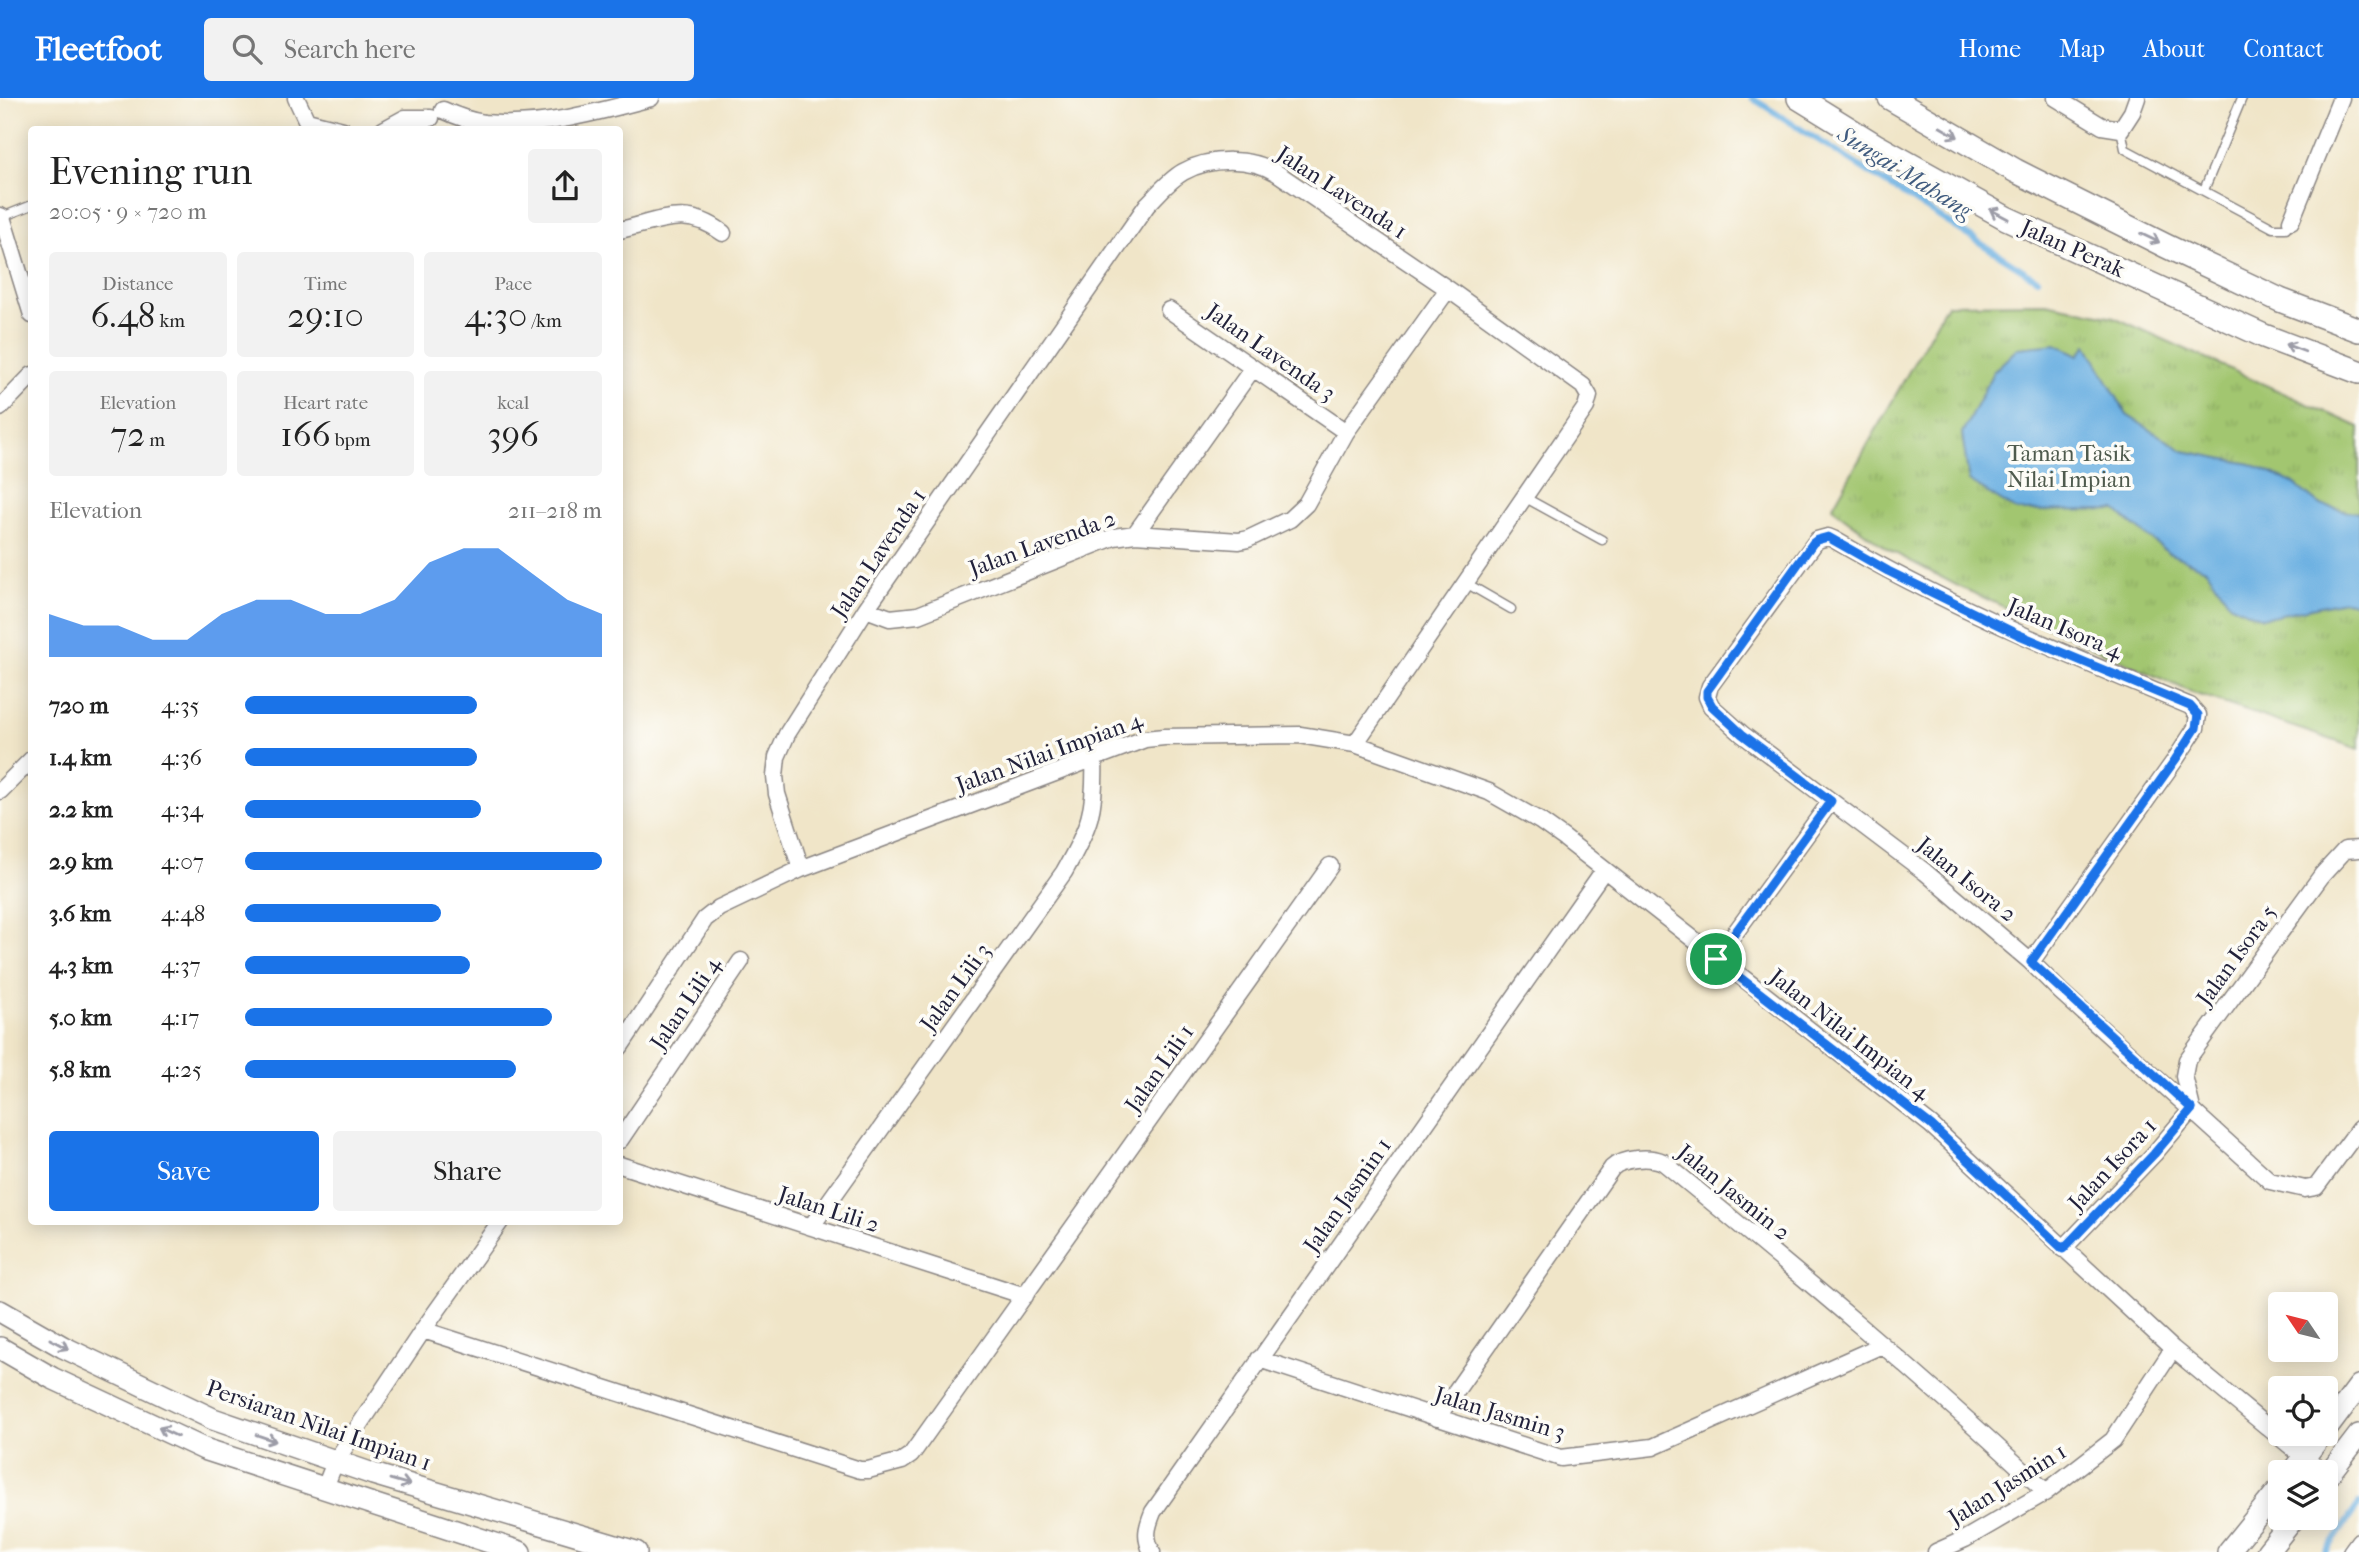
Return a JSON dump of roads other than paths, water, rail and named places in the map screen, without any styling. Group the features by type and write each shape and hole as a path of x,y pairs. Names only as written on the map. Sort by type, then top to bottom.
{"main road":[{"name":"Jalan Perak","path":"1799,98 1875,145 2006,218 2264,337 2359,372"},
{"name":"Jalan Perak","path":"1890,98 2016,172 2280,300 2359,330"}],"street":[{"path":"296,98 309,125"},
{"path":"390,126 405,118 435,114 483,123 528,126 651,98"},
{"path":"2056,98 2102,126 2121,129 2132,113 2137,98"},
{"path":"2291,221 2342,98"},
{"name":"Jalan Lavenda 1","path":"801,869 777,794 775,776 777,757 787,734 866,609 1147,205 1169,182 1197,166 1243,161 1269,168 1448,289 1583,386 1589,396 1587,407 1355,744"},
{"path":"623,229 685,216 701,219 723,233"},
{"path":"1,217 28,302"},
{"name":"Jalan Lavenda 2","path":"866,609 890,618 918,615 1114,537 1135,534 1239,541 1290,519 1306,504 1346,432 1448,289"},
{"name":"Jalan Lavenda 3","path":"1170,310 1346,432"},
{"path":"1135,534 1253,368"},
{"path":"0,408 28,379"},
{"name":"Jalan Isora 4","path":"1707,697 1710,686 1813,543 1828,537 1888,571 2017,634 2195,710 2198,715 2196,728 2031,962"},
{"name":"Jalan Isora 2","path":"1707,697 1712,706 1742,734 1925,872 2031,962 2270,1181 2311,1189 2320,1183 2359,1129"},
{"name":"Jalan Nilai Impian 4","path":"623,1042 705,919 719,908 801,869 1145,739 1300,735 1355,744 1489,792 1540,821 1931,1125 2295,1460"},
{"name":"Jalan Lili 3","path":"811,1227 1064,872 1094,809 1094,757"},
{"path":"0,791 28,763"},
{"path":"1716,959 1831,801"},
{"name":"Jalan Isora 5","path":"2192,1109 2184,1076 2188,1060 2322,875 2345,850 2359,849"},
{"name":"Jalan Lili 1","path":"423,1330 864,1470 909,1458 1330,866"},
{"name":"Jalan Jasmin 1","path":"1152,1552 1146,1540 1153,1511 1604,870"},
{"name":"Jalan Lili 4","path":"623,1136 741,961"},
{"name":"Jalan Isora 1","path":"2063,1249 2154,1154 2192,1109"},
{"name":"Jalan Jasmin 2","path":"1437,1418 1612,1168 1622,1162 1660,1160 1956,1407 2046,1492"},
{"name":"Jalan Lili 2","path":"623,1166 1025,1296"},
{"path":"324,1490 335,1462 423,1330 498,1225"},
{"name":"Persiaran Nilai Impian 1","path":"0,1311 63,1347 213,1419 335,1462 605,1547 636,1552"},
{"name":"Jalan Jasmin 3","path":"1259,1359 1561,1458 1653,1447 1882,1345"},
{"path":"0,1348 52,1378 205,1449 520,1552"},
{"name":"Jalan Jasmin 1","path":"1936,1552 1965,1539 2046,1492 2113,1440 2173,1349"},
{"path":"2338,1413 2359,1386"},
{"path":"2338,1460 2359,1435"},
{"path":"2302,1460 2313,1446"},
{"path":"2228,1552 2268,1503"},
{"path":"2267,1552 2285,1530"},
{"path":"2351,1552 2359,1541"}],"lane":[{"path":"2204,190 2242,98"},
{"path":"2121,129 2125,149 2273,228 2286,228 2291,221"},
{"path":"1,217 28,207"},
{"path":"1524,497 1602,540"},
{"path":"1466,583 1511,609"}],"water":[{"path":"2056,344 2079,355 2087,345 2127,415 2184,451 2251,464 2293,483 2320,505 2359,513 2359,604 2345,601 2262,618 2231,605 2206,569 2168,553 2115,510 2017,511 1969,481 1962,434 1993,372 2018,348"}],"waterway":[{"name":"Sungai Mahang","path":"1752,98 2037,279"},
{"path":"2326,1552 2359,1504"}],"park label":[{"name":"Taman Tasik Nilai Impian","path":"2069,466"}]}
